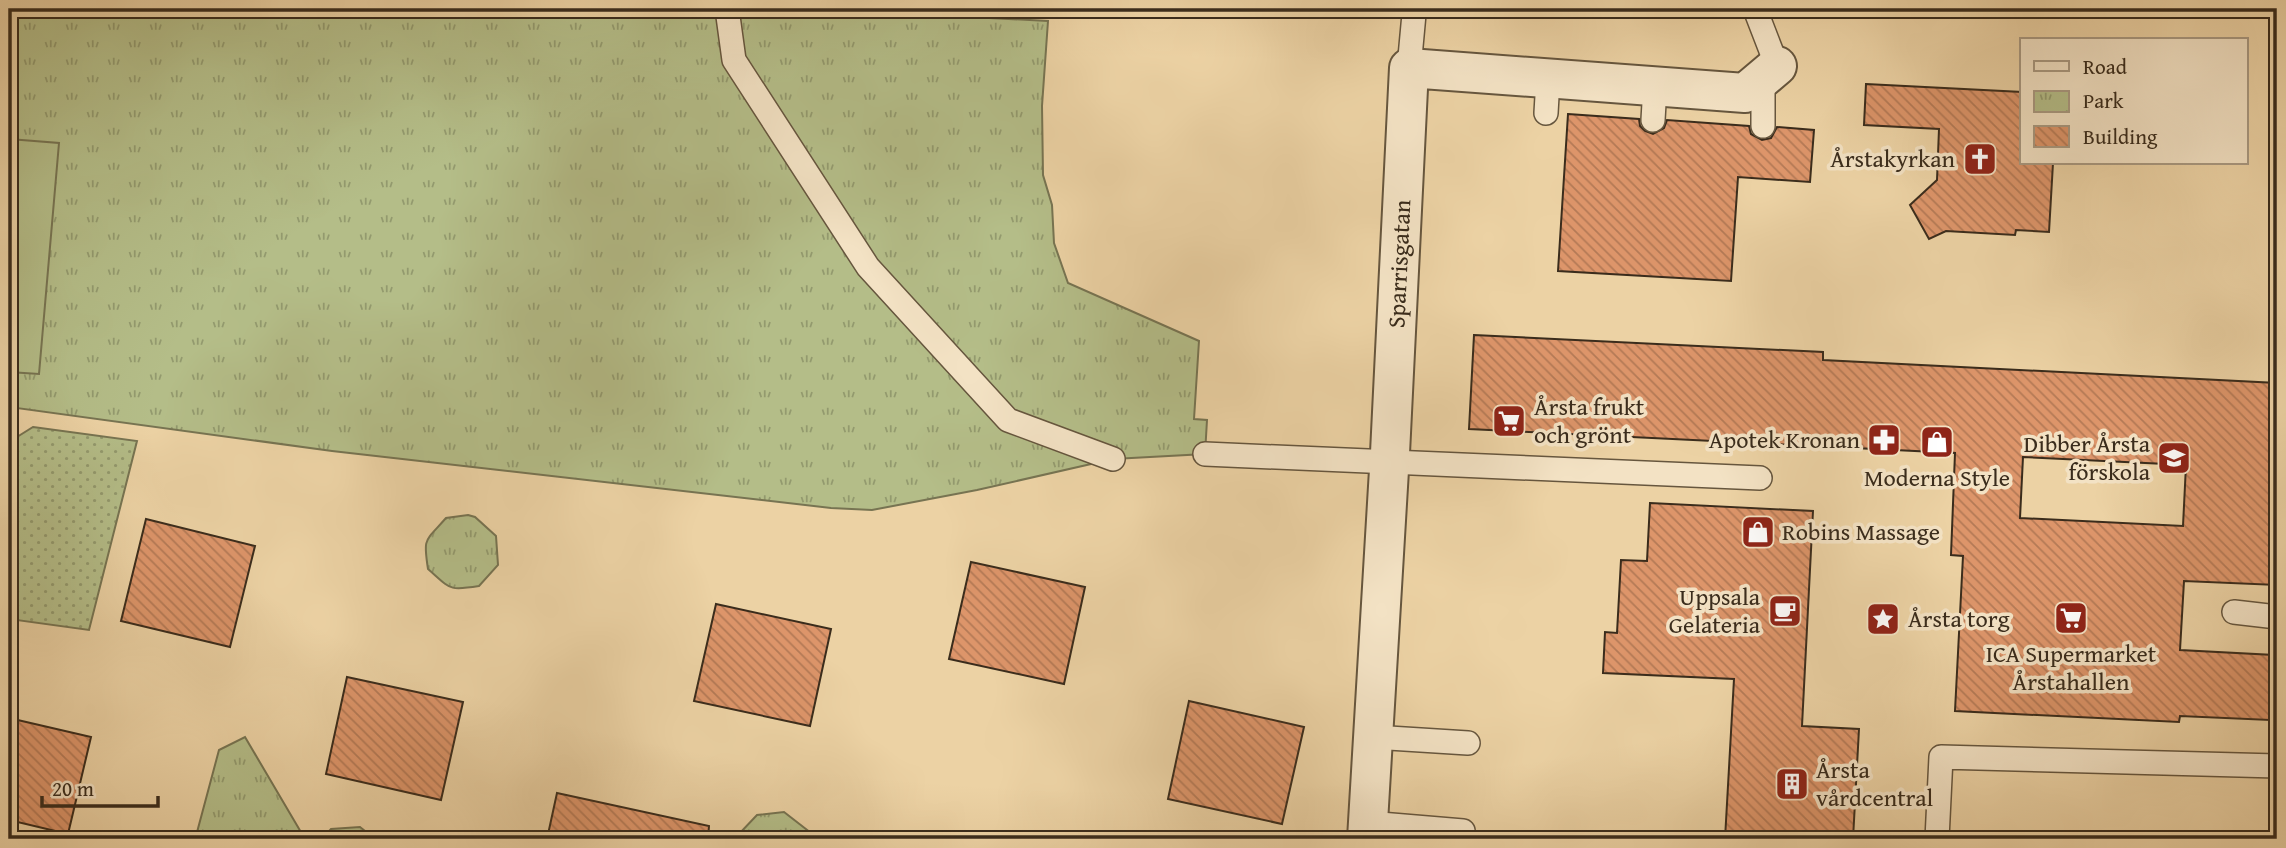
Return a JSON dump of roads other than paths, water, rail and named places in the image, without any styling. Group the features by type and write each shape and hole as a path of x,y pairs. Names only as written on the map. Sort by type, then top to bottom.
{"street":[{"path":"1409,68 1547,96 1654,103 1745,93 1770,72"},
{"name":"Sparrisgatan","path":"1367,831 1390,461 1409,68"}],"lane":[{"path":"727,9 734,60 867,267 1008,420 1113,459"},
{"path":"1755,9 1770,72 1763,126"},
{"path":"1409,68 1417,10"},
{"path":"1205,454 1760,478"},
{"path":"2234,612 2277,617"},
{"path":"1373,737 1468,743"},
{"path":"1937,839 1941,757 2277,766"},
{"path":"1367,831 1463,831"}],"place":[{"name":"Årstakyrkan","path":"1980,159"},
{"name":"Årsta frukt och grönt","path":"1509,421"},
{"name":"Apotek Kronan","path":"1884,440"},
{"name":"Moderna Style","path":"1937,442"},
{"name":"Dibber Årsta förskola","path":"2174,458"},
{"name":"Robins Massage","path":"1758,532"},
{"name":"Uppsala Gelateria","path":"1785,611"},
{"name":"ICA Supermarket Årstahallen","path":"2071,618"},
{"name":"Årsta torg","path":"1883,619"},
{"name":"Årsta vårdcentral","path":"1792,784"}]}
